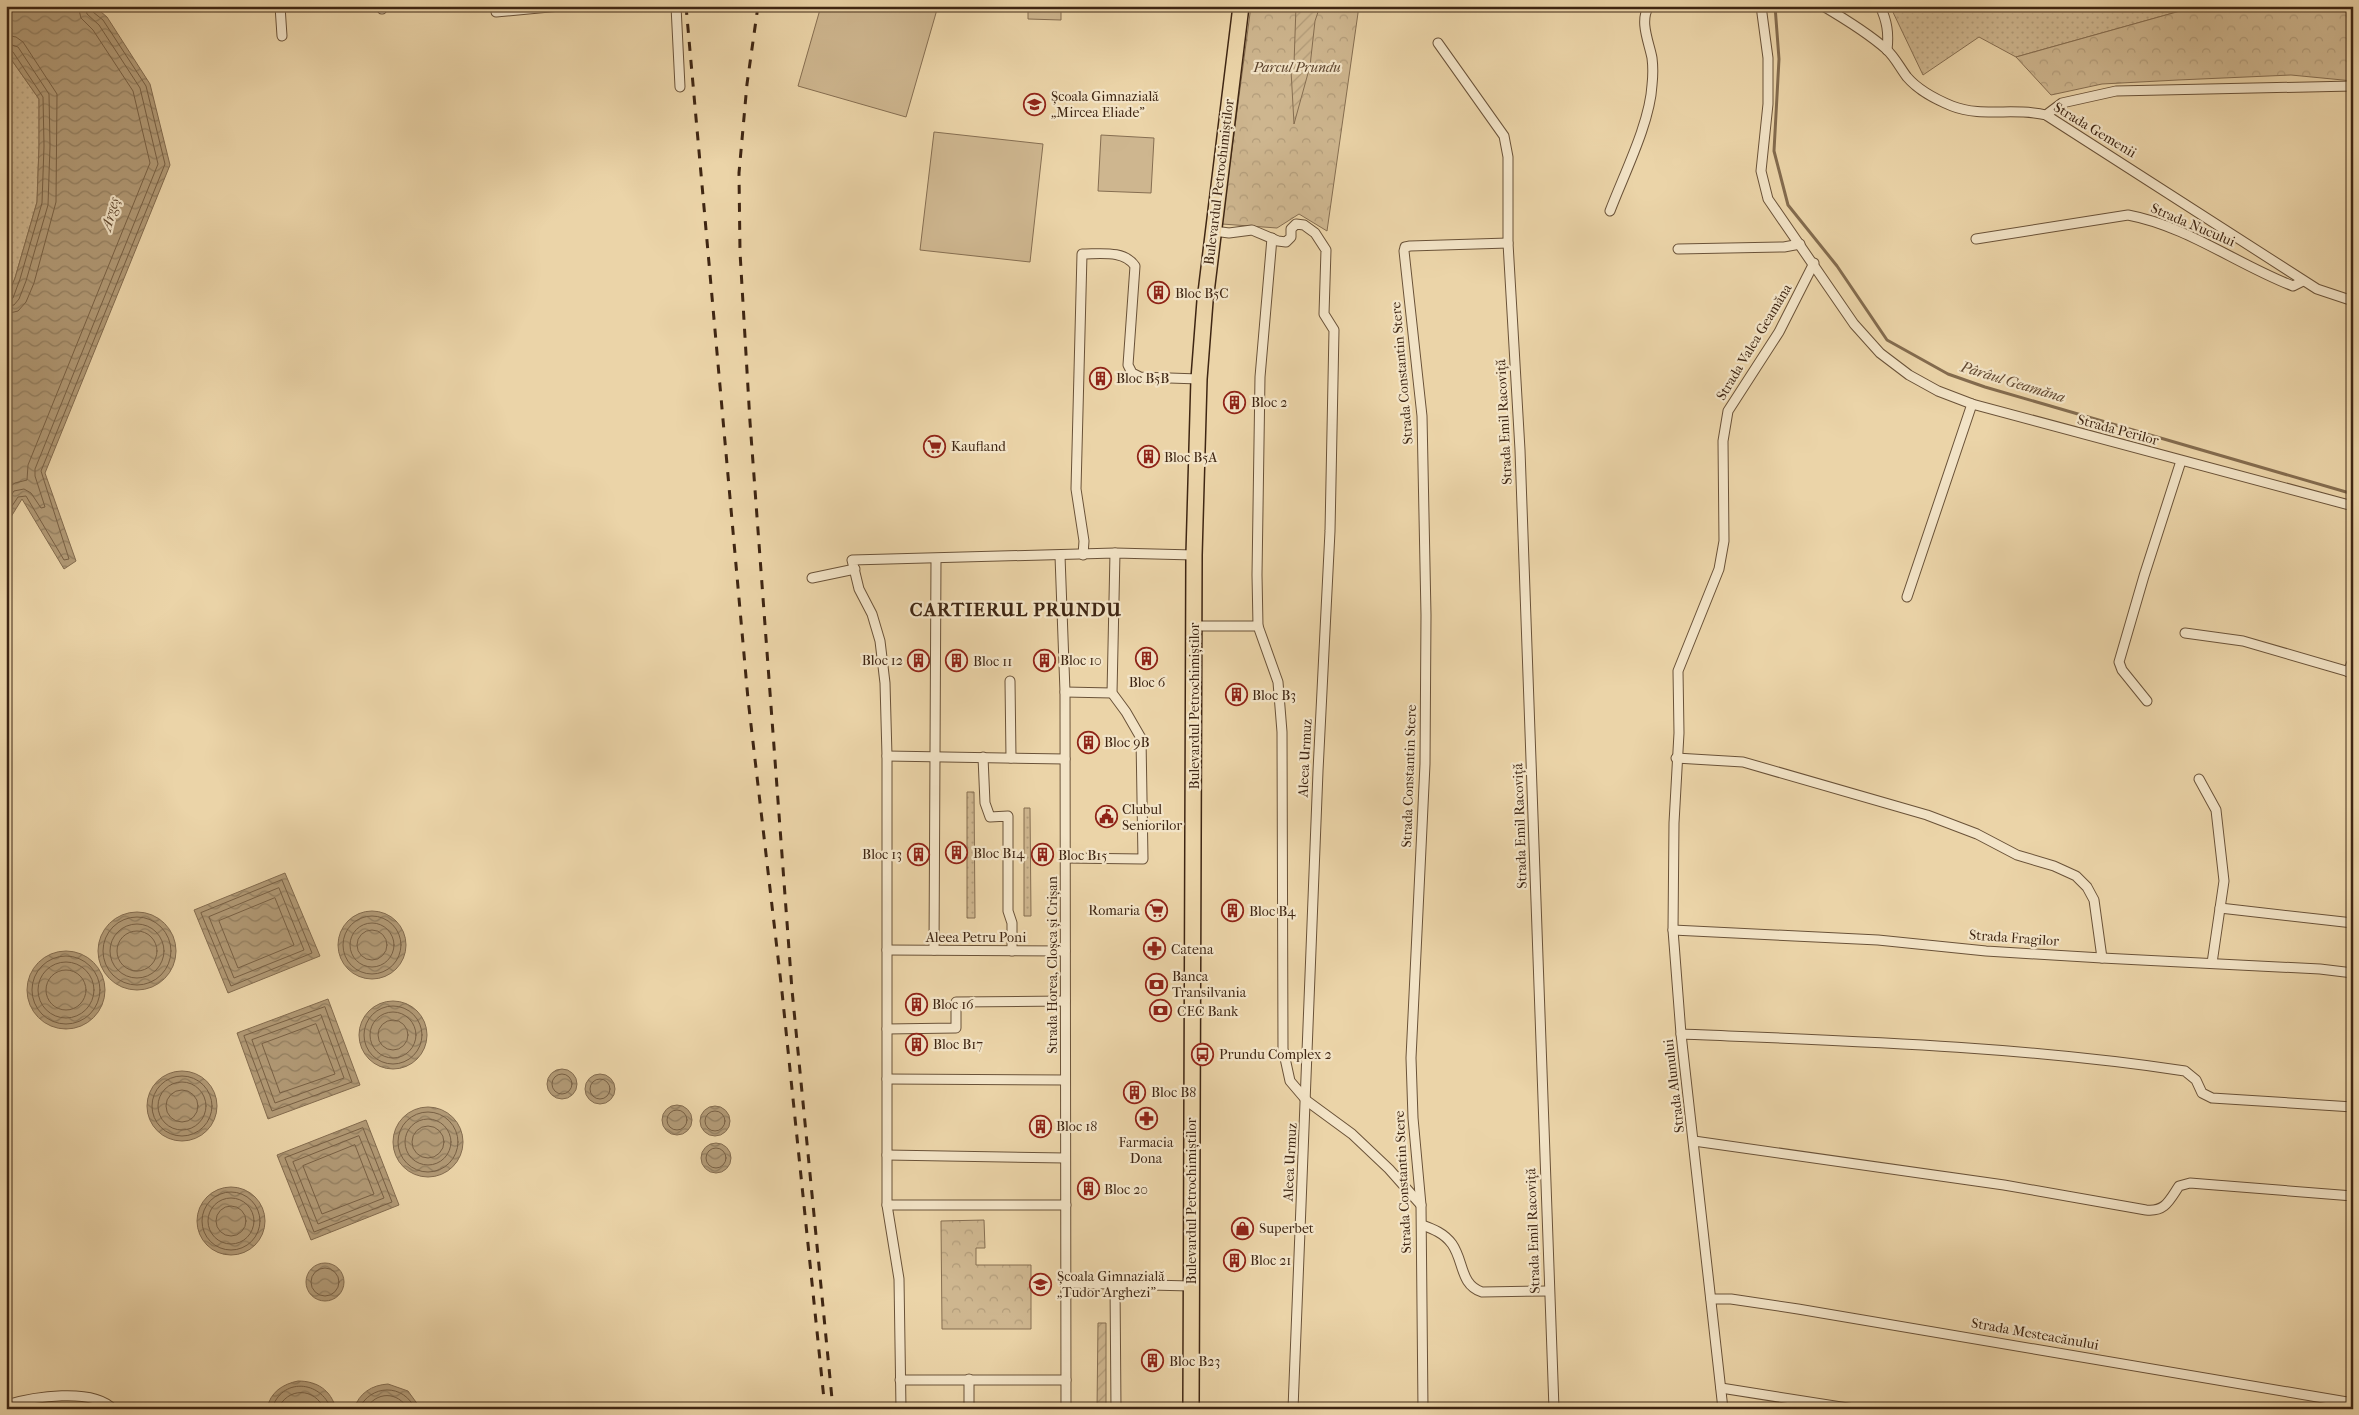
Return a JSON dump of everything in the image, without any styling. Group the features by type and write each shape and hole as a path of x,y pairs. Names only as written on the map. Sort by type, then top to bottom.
{"main road":[{"name":"Bulevardul Petrochimiștilor","path":"1190,1409 1194,555 1199,378 1205,301 1241,6"}],"street":[{"path":"280,6 282,36"},
{"path":"496,12 560,6"},
{"path":"676,6 680,87"},
{"path":"1610,211 1646,120 1652,86 1652,60 1644,20 1645,12 1649,6"},
{"name":"Strada Perilor","path":"1761,6 1768,58 1768,104 1761,170 1768,199 1814,263 1854,324 1880,353 1909,375 1938,391 1972,404 2353,506"},
{"name":"Strada Gemenii","path":"1823,6 1887,50 1909,78 1926,94 1953,107 1986,113 2030,111 2046,115 2188,204 2304,281 2329,295 2353,301"},
{"path":"1880,6 1886,19 1889,35 1887,50"},
{"name":"Strada Emil Racoviță","path":"1438,43 1504,136 1508,156 1508,243 1520,450 1554,1409"},
{"path":"2046,115 2062,103 2116,91 2353,86"},
{"name":"Strada Nucului","path":"1976,239 2085,220 2128,215 2144,218 2172,229 2293,286 2304,281"},
{"name":"Aleea Urmuz","path":"1272,238 1286,242 1291,237 1291,229 1296,224 1304,225 1316,233 1326,250 1324,314 1334,330 1332,492 1318,772 1293,1409"},
{"path":"1214,231 1229,233 1252,230 1272,238 1260,376 1258,626 1278,682 1282,732 1283,1048 1290,1081 1306,1101 1352,1134 1389,1169 1421,1205"},
{"name":"Strada Constantin Stere","path":"1423,1409 1422,1225 1413,1118 1411,1058 1425,764 1423,456 1422,416 1404,251 1406,247 1410,246 1508,243"},
{"path":"1678,249 1784,247 1800,244"},
{"path":"1083,555 1084,541 1076,489 1082,254 1117,255 1130,258 1136,266 1128,365 1132,373 1140,377 1199,378"},
{"name":"Strada Valea Geamăna","path":"1676,758 1679,733 1678,672 1719,569 1724,542 1723,440 1728,411 1740,389 1779,332 1814,263"},
{"path":"1907,597 1972,404"},
{"path":"2147,701 2122,670 2119,662 2181,461"},
{"path":"901,1409 899,1279 887,1205 887,756 885,683 880,641 872,614 859,589 852,560 1022,555 1060,556 1116,553 1194,555"},
{"path":"1065,858 1143,859 1141,738 1112,693 1116,553"},
{"name":"Strada Horea, Cloșca și Crișan","path":"1060,556 1065,692 1066,1409"},
{"path":"934,950 936,559"},
{"path":"812,578 855,569"},
{"path":"1194,626 1258,626"},
{"path":"2185,633 2243,641 2350,672 2353,660"},
{"path":"1010,681 1011,758"},
{"path":"1065,692 1112,693"},
{"path":"887,756 1065,759"},
{"path":"983,757 985,802 990,816 1008,816 1008,911 1012,923 1012,951"},
{"path":"1676,758 1743,762 1791,778 1927,815 1977,834 2017,855 2054,866 2076,876 2087,887 2094,900 2102,958"},
{"name":"Strada Alunului","path":"1676,758 1673,930 1681,1034 1723,1409"},
{"path":"2199,779 2216,810 2224,882 2212,963"},
{"path":"2220,908 2353,924"},
{"name":"Strada Fragilor","path":"1673,930 1878,940 1986,951 2320,969 2353,973"},
{"name":"Aleea Petru Poni","path":"887,950 1065,952"},
{"path":"887,1029 956,1028 956,1002 1065,1001"},
{"path":"1681,1034 1872,1042 2055,1056 2186,1071 2196,1080 2202,1093 2212,1098 2353,1106"},
{"path":"887,1079 1066,1080"},
{"path":"1694,1141 2004,1185 2152,1211 2165,1207 2179,1186 2190,1183 2353,1196"},
{"path":"886,1154 1065,1158"},
{"path":"887,1205 1066,1205"},
{"path":"1422,1225 1438,1231 1452,1244 1461,1262 1468,1285 1473,1290 1482,1292 1549,1291"},
{"path":"1066,1284 1191,1286"},
{"path":"1115,1284 1116,1409"},
{"name":"Strada Mesteacănului","path":"1711,1299 1731,1299 1856,1318 2353,1403"},
{"path":"969,1379 969,1409"},
{"path":"900,1380 1066,1380"},
{"path":"1721,1388 1854,1409"},
{"path":"6,1405 54,1397 84,1396 107,1402 113,1409"}],"green space":[{"path":"821,6 938,6 906,117 798,86"},
{"path":"1028,6 1061,6 1061,20 1028,19"},
{"name":"Parcul Prundu","path":"1251,6 1359,6 1327,231 1299,214 1277,228 1222,224"},
{"path":"1296,6 1320,6 1315,21 1310,66 1294,124 1291,70 1294,64"},
{"path":"1890,6 2198,6 2016,57 1979,37 1923,75"},
{"path":"2198,6 2353,6 2353,81 2291,75 2178,80 2102,84 2051,95 2016,57"},
{"path":"6,52 39,99 39,146 37,202 15,278 6,300"},
{"path":"934,132 1043,144 1030,262 920,250"},
{"path":"1101,135 1154,138 1151,193 1098,191"},
{"path":"967,792 974,792 975,918 967,918"},
{"path":"1024,808 1030,808 1031,916 1024,916"},
{"path":"984,1220 985,1248 976,1248 976,1265 1031,1265 1031,1329 942,1329 941,1221"},
{"path":"1098,1323 1106,1323 1106,1409 1097,1409"}],"water":[{"name":"Argeș","path":"6,6 94,6 107,17 150,84 170,165 45,473 76,561 64,569 22,499 6,525 6,300 15,278 37,202 39,99 6,52"},
{"path":"285,873 320,956 228,993 194,910"},
{"path":"372,911 385,914 396,921 403,932 406,945 403,958 396,969 385,976 372,979 359,976 348,969 341,958 338,945 341,932 348,921 359,914"},
{"path":"137,912 152,915 164,924 173,936 176,951 173,966 164,978 152,987 137,990 122,987 110,978 101,966 98,951 101,936 110,924 122,915"},
{"path":"66,951 81,954 94,962 102,975 105,990 102,1005 94,1018 81,1026 66,1029 51,1026 38,1018 30,1005 27,990 30,975 38,962 51,954"},
{"path":"328,999 360,1085 268,1119 237,1033"},
{"path":"386,1001 400,1001 412,1006 422,1016 427,1028 427,1042 422,1054 412,1064 400,1069 386,1069 374,1064 364,1054 359,1042 359,1028 364,1016 374,1006"},
{"path":"562,1069 568,1070 576,1078 576,1090 568,1098 562,1099 556,1098 548,1090 547,1084 548,1078 556,1070"},
{"path":"175,1071 189,1071 202,1077 211,1086 217,1099 217,1113 207,1131 189,1141 175,1141 162,1135 153,1126 147,1113 147,1099 153,1086 162,1077"},
{"path":"600,1074 606,1075 614,1083 614,1095 606,1103 600,1104 594,1103 586,1095 585,1089 586,1083 594,1075"},
{"path":"677,1105 688,1109 692,1120 688,1131 677,1135 666,1131 662,1120 666,1109"},
{"path":"715,1106 726,1110 730,1121 726,1132 715,1136 704,1132 700,1121 704,1110"},
{"path":"428,1107 441,1110 453,1117 460,1129 463,1142 460,1155 453,1167 441,1174 428,1177 415,1174 403,1167 396,1155 393,1142 396,1129 403,1117 415,1110"},
{"path":"366,1120 399,1205 311,1240 277,1155"},
{"path":"716,1143 727,1147 731,1158 727,1169 716,1173 705,1169 701,1158 705,1147"},
{"path":"224,1187 238,1187 250,1192 260,1202 265,1214 265,1228 260,1240 250,1250 238,1255 224,1255 212,1250 202,1240 197,1228 197,1214 202,1202 212,1192"},
{"path":"325,1263 338,1269 344,1282 338,1295 325,1301 312,1295 306,1282 312,1269"},
{"path":"305,1381 322,1388 331,1397 336,1409 267,1409 274,1393 287,1384"},
{"path":"388,1384 408,1391 421,1409 354,1409 359,1398 367,1391 377,1386"}],"waterway":[{"name":"Pârâul Geamăna","path":"1775,6 1779,59 1774,151 1788,205 1837,266 1887,340 1948,374 1985,387 2353,494"}],"railway":[{"path":"686,6 748,699 782,992 825,1409"},
{"path":"758,6 747,84 739,173 740,252 750,422 792,990 833,1409"}],"place":[{"name":"Școala Gimnazială „Mircea Eliade”","path":"1035,104"},
{"name":"Bloc B5C","path":"1159,293"},
{"name":"Bloc B5B","path":"1100,378"},
{"name":"Bloc 2","path":"1235,402"},
{"name":"Kaufland","path":"935,446"},
{"name":"Bloc B5A","path":"1148,457"},
{"name":"Bloc 6","path":"1147,659"},
{"name":"Bloc 12","path":"919,660"},
{"name":"Bloc 10","path":"1044,660"},
{"name":"Bloc 11","path":"957,661"},
{"name":"Bloc B3","path":"1236,695"},
{"name":"Bloc 9B","path":"1088,742"},
{"name":"Clubul Seniorilor","path":"1106,817"},
{"name":"Bloc B14","path":"957,853"},
{"name":"Bloc 13","path":"918,854"},
{"name":"Bloc B15","path":"1042,855"},
{"name":"Romaria","path":"1156,910"},
{"name":"Bloc B4","path":"1233,911"},
{"name":"Catena","path":"1155,949"},
{"name":"Banca Transilvania","path":"1156,984"},
{"name":"Bloc 16","path":"916,1004"},
{"name":"CEC Bank","path":"1161,1011"},
{"name":"Bloc B17","path":"917,1044"},
{"name":"Prundu Complex 2","path":"1203,1054"},
{"name":"Bloc B8","path":"1135,1092"},
{"name":"Farmacia Dona","path":"1146,1119"},
{"name":"Bloc 18","path":"1040,1126"},
{"name":"Bloc 20","path":"1088,1189"},
{"name":"Superbet","path":"1243,1228"},
{"name":"Bloc 21","path":"1234,1260"},
{"name":"Școala Gimnazială „Tudor Arghezi”","path":"1041,1284"},
{"name":"Bloc B23","path":"1153,1361"}],"district":[{"name":"CARTIERUL PRUNDU","path":"1016,610"}]}
